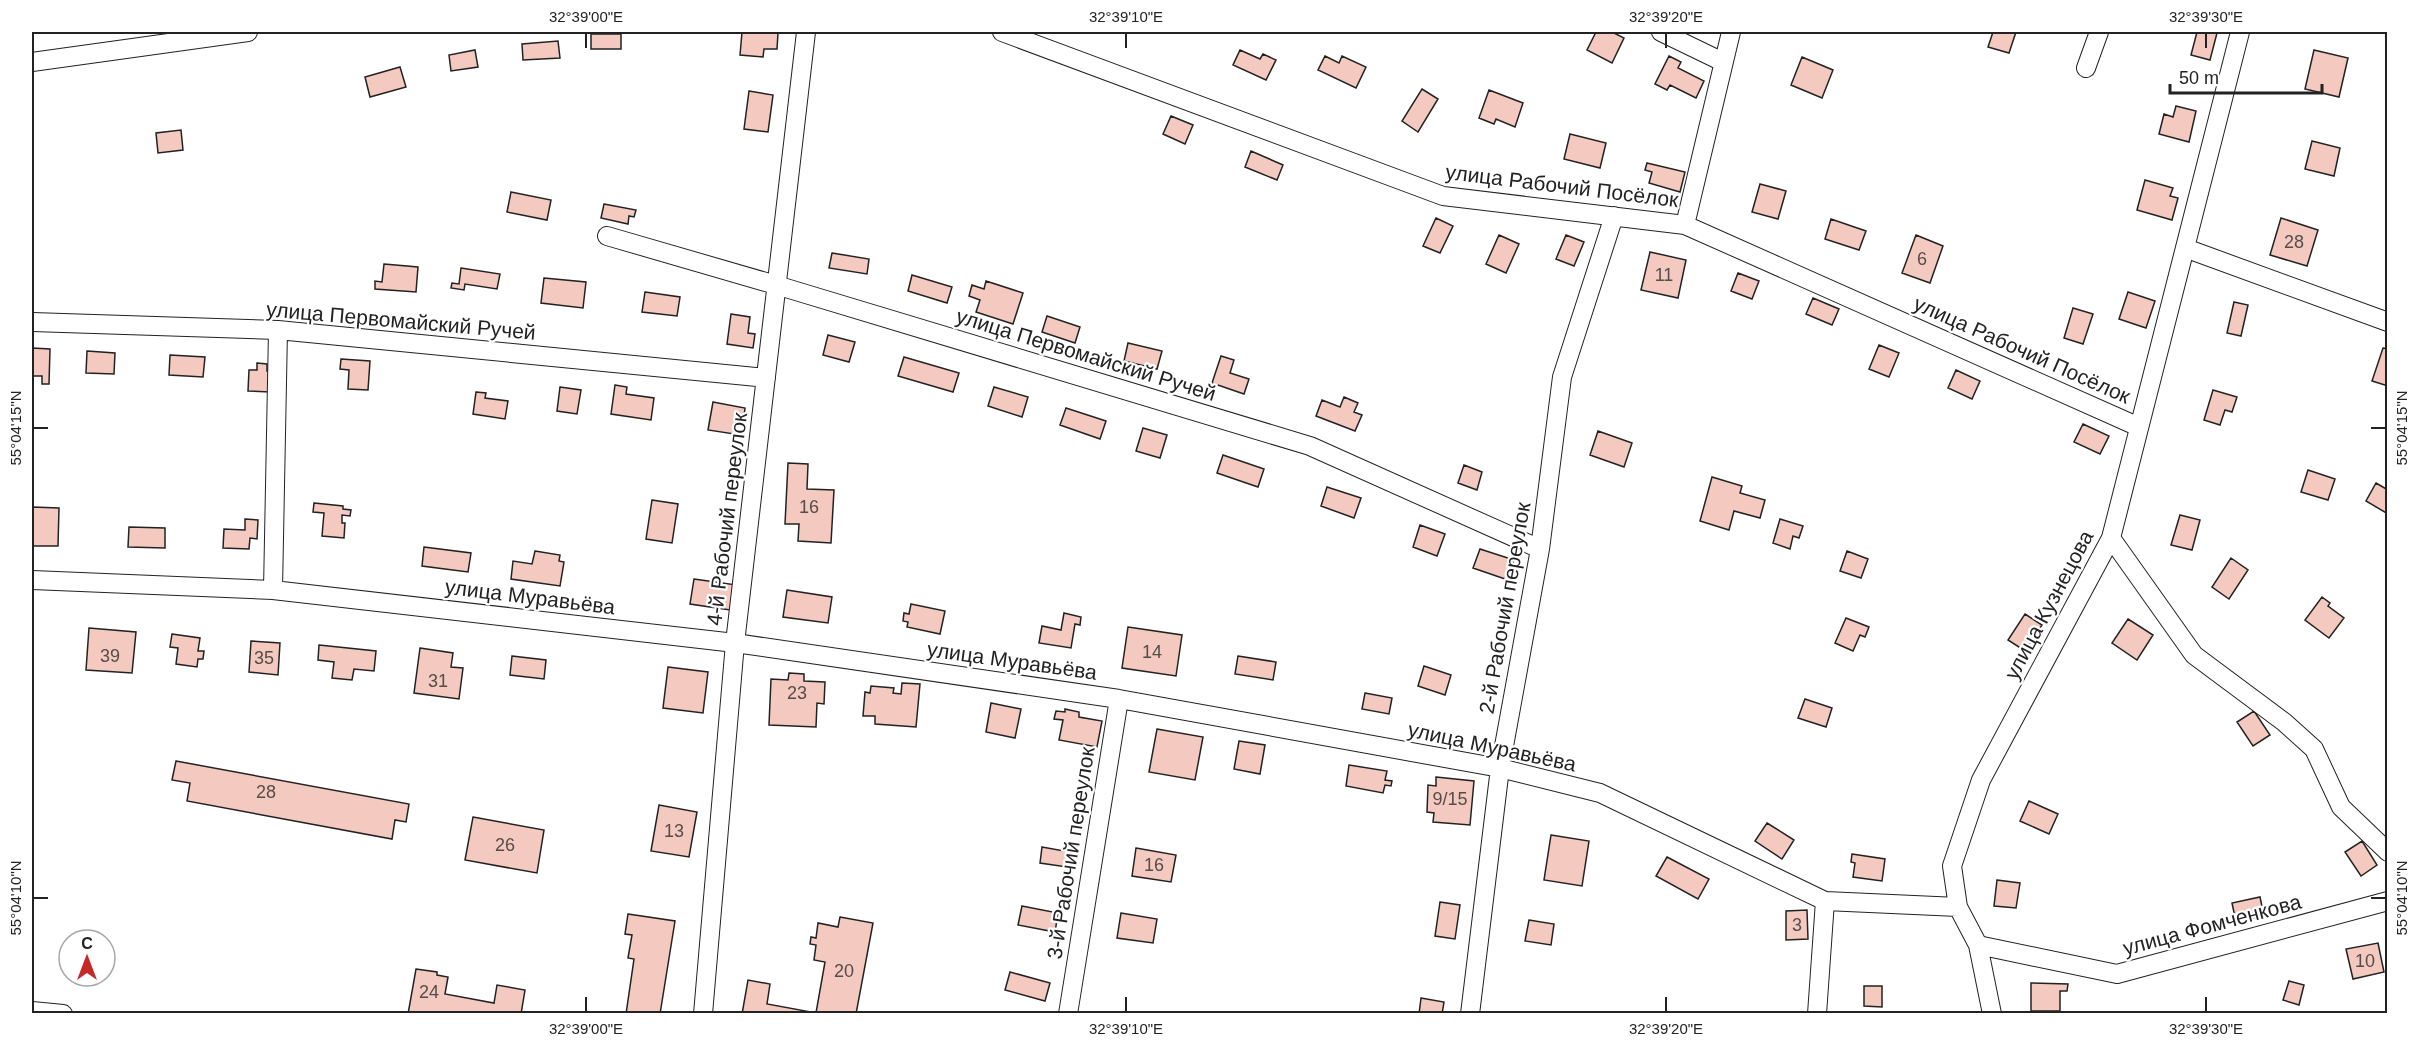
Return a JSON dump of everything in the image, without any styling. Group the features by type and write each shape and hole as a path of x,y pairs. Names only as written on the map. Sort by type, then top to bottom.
{"street":[{"path":"32,62 248,32"},
{"name":"4-й Рабочий переулок","path":"703,1014 735,643 806,32"},
{"name":"улица Рабочий Посёлок","path":"1002,32 1443,196 1685,225 2139,427"},
{"path":"1661,32 1723,62"},
{"path":"1685,225 1731,32"},
{"path":"2086,68 2099,32"},
{"name":"улица Кузнецова","path":"1992,1014 1978,945 1958,907 1952,866 1982,780 2111,538 2240,32"},
{"name":"2-й Рабочий переулок","path":"1470,1014 1500,768 1540,549 1562,377 1614,216"},
{"name":"улица Первомайский Ручей","path":"607,236 1310,446 1540,549"},
{"path":"2185,248 2388,322"},
{"name":"улица Первомайский Ручей","path":"32,322 278,330 766,378"},
{"path":"273,590 278,330"},
{"path":"2111,538 2194,655 2284,722 2314,750 2341,807 2388,852"},
{"name":"улица Муравьёва","path":"32,580 273,590 735,643 1119,699 1500,768 1600,793 1825,901 1958,907"},
{"name":"3-й Рабочий переулок","path":"1068,1014 1119,699"},
{"path":"1817,1014 1825,901"},
{"name":"улица Фомченкова","path":"1978,945 2117,974 2388,901"},
{"path":"32,1011 63,1014"}],"building":[{"path":"742,32 778,33 777,49 764,49 763,57 740,55"},
{"path":"1596,32 1612,32 1624,38 1612,63 1587,50"},
{"path":"1993,32 2016,32 2009,53 1988,47"},
{"path":"2197,32 2217,33 2210,60 2191,55"},
{"path":"591,34 621,34 621,49 591,49"},
{"path":"558,41 560,58 523,60 522,44"},
{"path":"475,50 478,67 451,71 449,55"},
{"path":"1240,50 1260,59 1263,54 1276,60 1266,80 1233,65"},
{"path":"2314,50 2348,58 2339,97 2305,89"},
{"path":"1325,56 1339,63 1342,56 1366,67 1356,88 1318,70"},
{"path":"1669,56 1681,62 1678,68 1704,81 1696,98 1670,85 1667,90 1655,84"},
{"path":"1802,57 1833,70 1822,98 1791,85"},
{"path":"400,67 406,87 370,97 365,77"},
{"path":"1422,89 1438,99 1418,132 1402,121"},
{"path":"1489,90 1523,103 1515,127 1496,119 1494,124 1479,118"},
{"path":"749,91 773,95 768,132 744,129"},
{"path":"2176,106 2196,111 2189,142 2159,134 2164,114 2173,117"},
{"path":"1171,116 1193,125 1185,144 1163,134"},
{"path":"181,130 183,150 158,153 156,133"},
{"path":"1570,134 1606,143 1600,168 1564,159"},
{"path":"2312,141 2340,148 2334,176 2305,169"},
{"path":"1251,151 1283,165 1277,180 1245,167"},
{"path":"1647,163 1685,172 1680,192 1649,183 1652,172 1645,170"},
{"path":"2145,180 2173,188 2170,196 2178,198 2172,220 2137,210"},
{"path":"1760,184 1786,191 1778,219 1752,212"},
{"path":"511,192 551,200 547,220 507,212"},
{"path":"604,204 636,210 634,217 629,216 628,224 601,218"},
{"path":"1436,218 1453,226 1440,253 1423,246"},
{"path":"2281,218 2318,230 2307,266 2270,255"},
{"path":"1831,219 1866,231 1859,250 1825,239"},
{"path":"1499,235 1519,244 1506,273 1486,264"},
{"path":"1566,235 1584,242 1574,266 1556,259"},
{"path":"1916,235 1943,246 1930,283 1902,273"},
{"path":"1650,252 1686,260 1678,298 1641,290"},
{"path":"832,253 869,259 867,274 829,268"},
{"path":"384,264 418,267 416,292 375,289 375,281 382,282"},
{"path":"461,268 500,274 497,289 465,284 464,290 451,288 452,283 459,284"},
{"path":"1738,273 1759,281 1752,299 1731,291"},
{"path":"912,275 952,287 947,303 908,291"},
{"path":"544,278 586,282 583,308 541,303"},
{"path":"986,281 1023,293 1013,324 976,312 980,300 969,296 972,285 984,289"},
{"path":"645,292 680,297 677,316 642,312"},
{"path":"2128,292 2155,301 2146,328 2119,319"},
{"path":"1813,298 1839,309 1832,325 1806,314"},
{"path":"2234,302 2248,305 2241,336 2227,333"},
{"path":"2073,308 2093,314 2083,344 2064,338"},
{"path":"731,314 750,317 748,333 755,334 753,348 727,344"},
{"path":"1047,316 1080,327 1075,343 1042,332"},
{"path":"828,335 855,342 849,362 823,355"},
{"path":"1128,343 1162,351 1157,369 1124,361"},
{"path":"1879,345 1899,353 1889,377 1869,369"},
{"path":"32,348 50,349 49,384 42,384 42,376 32,376"},
{"path":"2383,348 2388,349 2388,386 2372,381"},
{"path":"87,351 115,353 114,374 86,373"},
{"path":"170,355 205,357 203,377 169,375"},
{"path":"1221,356 1234,360 1230,373 1249,379 1244,394 1212,383"},
{"path":"904,357 959,373 953,392 898,376"},
{"path":"341,359 370,361 368,390 348,389 349,370 340,369"},
{"path":"257,363 267,364 267,371 271,371 270,392 248,391 249,370 257,370"},
{"path":"1956,370 1980,381 1972,399 1948,388"},
{"path":"615,385 627,387 626,394 654,398 651,420 611,414"},
{"path":"560,387 581,390 577,414 557,411"},
{"path":"994,387 1028,397 1022,417 988,406"},
{"path":"2213,390 2237,397 2232,412 2225,410 2220,425 2204,420"},
{"path":"476,392 486,393 485,398 508,401 505,419 473,414"},
{"path":"1344,397 1358,403 1354,412 1362,415 1355,431 1316,416 1322,400 1340,407"},
{"path":"713,402 745,408 744,417 737,416 734,434 708,430"},
{"path":"1066,408 1106,421 1100,439 1060,425"},
{"path":"2083,424 2109,436 2100,454 2074,442"},
{"path":"1143,428 1167,435 1160,458 1136,451"},
{"path":"1598,431 1632,443 1624,467 1590,455"},
{"path":"1223,455 1264,469 1258,487 1217,473"},
{"path":"788,463 808,464 807,489 834,490 831,543 798,541 799,524 785,524"},
{"path":"1464,465 1482,472 1477,490 1458,483"},
{"path":"2308,470 2335,479 2328,500 2301,492"},
{"path":"1712,477 1742,486 1740,493 1765,500 1760,518 1734,511 1729,530 1700,521"},
{"path":"2376,483 2388,490 2388,514 2366,501"},
{"path":"1327,487 1361,498 1354,518 1321,506"},
{"path":"652,500 678,504 672,543 646,539"},
{"path":"314,503 343,506 343,509 351,510 350,516 342,515 342,523 345,523 344,538 322,536 324,513 313,512"},
{"path":"32,507 59,508 58,546 32,546"},
{"path":"2180,515 2200,520 2192,550 2171,545"},
{"path":"245,519 258,520 257,539 250,538 249,549 223,548 224,529 245,530"},
{"path":"1780,519 1803,526 1799,538 1793,536 1790,549 1773,543"},
{"path":"1420,525 1445,534 1437,556 1413,547"},
{"path":"129,527 165,528 165,548 128,547"},
{"path":"424,547 471,553 468,572 422,566"},
{"path":"1480,549 1514,560 1508,580 1473,568"},
{"path":"535,551 560,555 559,561 564,562 560,586 511,579 513,561 532,564"},
{"path":"1847,551 1868,559 1861,578 1840,571"},
{"path":"2231,558 2248,570 2229,599 2212,587"},
{"path":"694,579 737,585 730,610 690,604"},
{"path":"787,590 832,597 828,623 783,617"},
{"path":"2322,597 2330,603 2328,606 2344,618 2329,638 2305,620"},
{"path":"911,604 945,611 940,634 907,627 908,622 903,621 904,613 909,614"},
{"path":"1064,613 1081,617 1080,625 1075,624 1071,648 1039,643 1042,626 1061,630"},
{"path":"2025,614 2042,625 2025,651 2008,640"},
{"path":"1846,618 1869,627 1865,637 1860,635 1853,651 1835,643"},
{"path":"2128,619 2153,635 2137,660 2112,643"},
{"path":"1128,627 1182,635 1176,676 1122,668"},
{"path":"89,628 136,632 132,673 86,670"},
{"path":"172,634 200,638 198,651 204,651 203,659 198,659 197,667 176,664 178,648 170,647"},
{"path":"251,641 280,643 278,675 249,672"},
{"path":"319,645 376,651 374,671 354,669 352,680 332,678 334,662 318,660"},
{"path":"420,648 453,653 451,667 463,668 459,699 414,693"},
{"path":"512,656 546,660 544,679 510,675"},
{"path":"1238,656 1276,662 1273,680 1235,674"},
{"path":"1424,666 1451,675 1445,695 1418,686"},
{"path":"668,667 708,672 703,713 663,708"},
{"path":"789,673 804,674 804,681 825,682 824,704 817,703 816,727 769,725 771,679 788,680"},
{"path":"902,683 920,684 916,727 875,724 875,716 863,716 865,692 870,693 871,686 894,688 893,693 901,694"},
{"path":"1365,693 1392,698 1389,714 1362,709"},
{"path":"1805,699 1832,708 1826,727 1798,718"},
{"path":"991,703 1021,709 1015,738 986,732"},
{"path":"1065,709 1079,712 1079,717 1102,721 1097,747 1059,740 1063,720 1054,719 1056,711 1065,712"},
{"path":"2254,711 2270,735 2253,746 2237,722"},
{"path":"1157,729 1203,737 1195,780 1149,772"},
{"path":"1239,741 1265,745 1260,774 1234,769"},
{"path":"176,761 409,804 406,822 395,820 392,839 187,801 190,783 172,780"},
{"path":"1349,765 1387,771 1385,780 1392,781 1391,786 1385,785 1383,793 1346,786"},
{"path":"1436,777 1474,781 1470,825 1433,822 1434,813 1427,812 1428,785 1436,786"},
{"path":"2029,801 2058,814 2049,834 2020,821"},
{"path":"659,805 697,812 689,857 651,851"},
{"path":"473,817 544,830 537,873 465,860"},
{"path":"1767,823 1794,840 1782,859 1755,841"},
{"path":"1551,835 1589,841 1582,886 1544,880"},
{"path":"2362,841 2377,865 2361,876 2345,852"},
{"path":"1042,847 1070,852 1067,867 1040,863"},
{"path":"1136,848 1176,855 1171,882 1132,876"},
{"path":"1852,854 1885,859 1882,881 1853,877 1855,863 1851,862"},
{"path":"1667,857 1709,879 1698,899 1656,876"},
{"path":"1997,880 2020,883 2016,908 1994,906"},
{"path":"2260,897 2264,916 2236,922 2232,903"},
{"path":"1440,902 1460,905 1455,939 1435,936"},
{"path":"1022,906 1058,913 1055,932 1018,925"},
{"path":"1807,910 1808,939 1786,940 1786,911"},
{"path":"1121,913 1157,919 1153,943 1117,938"},
{"path":"628,914 675,921 660,1014 626,1014 634,959 628,958 632,935 625,934"},
{"path":"840,917 873,923 856,1014 742,1014 748,980 770,984 767,1004 816,1013 825,962 814,960 816,945 810,944 811,937 816,938 818,923 838,927"},
{"path":"1529,920 1554,924 1551,945 1525,941"},
{"path":"2378,943 2384,972 2353,979 2346,949"},
{"path":"416,969 437,972 437,975 448,977 445,994 494,1003 497,985 525,990 521,1014 408,1014"},
{"path":"1010,972 1050,983 1045,1001 1005,990"},
{"path":"2289,981 2304,985 2299,1005 2283,1000"},
{"path":"2031,983 2068,984 2067,991 2060,991 2060,1011 2031,1011"},
{"path":"1864,986 1882,986 1882,1007 1864,1006"},
{"path":"1421,998 1444,1002 1442,1014 1419,1014"}]}
